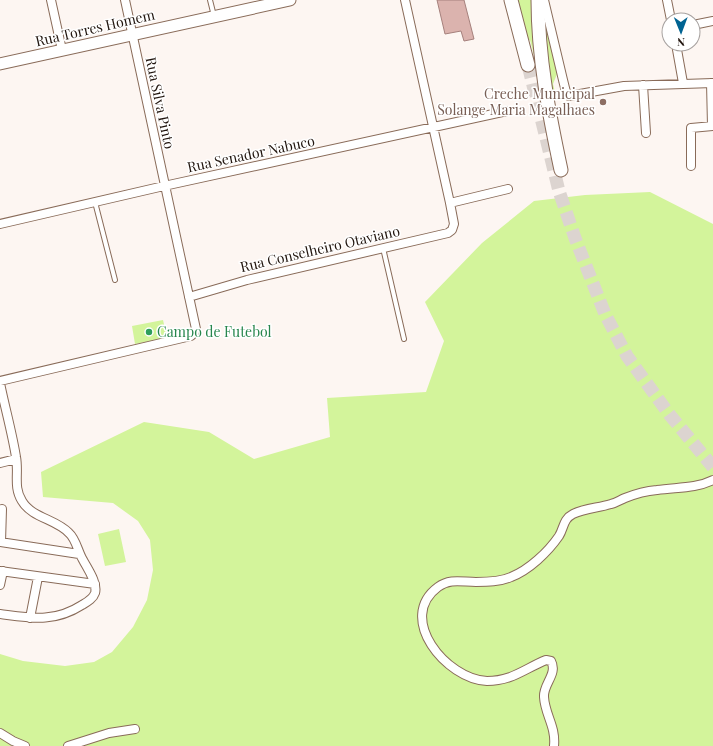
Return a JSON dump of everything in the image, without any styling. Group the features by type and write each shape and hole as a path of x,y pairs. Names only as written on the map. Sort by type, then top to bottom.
{"main road":[{"path":"511,0 528,65"},
{"path":"538,0 539,45 552,129 561,170"}],"street":[{"path":"51,0 62,50"},
{"name":"Rua Silva Pinto","path":"0,382 191,336 196,329 125,0"},
{"name":"Rua Torres Homem","path":"0,64 290,0"},
{"path":"405,0 450,203 508,189"},
{"path":"544,0 555,50 568,95 571,96 624,86 712,83 713,126 691,128 691,166"},
{"path":"667,0 669,12"},
{"path":"701,23 713,21"},
{"path":"678,52 684,84"},
{"path":"643,85 646,133"},
{"name":"Rua Senador Nabuco","path":"0,224 164,186 507,111"},
{"name":"Rua Conselheiro Otaviano","path":"189,297 247,280 448,233 452,230 454,224 450,203"},
{"path":"0,382 16,459 16,480 18,493 22,502 31,511 63,527 71,534 79,554 95,584 95,593 91,599 60,615 42,619 0,614"},
{"path":"0,463 16,459"},
{"path":"554,746 554,732 544,697 545,687 553,671 551,661 546,660 512,678 500,680 486,681 463,675 440,657 431,645 423,623 426,601 438,586 448,581 494,581 510,578 522,572 535,564 556,540 566,519 571,514 612,504 640,492 688,488 713,480"},
{"path":"2,509 0,542 79,554"},
{"path":"0,585 2,571 95,584"},
{"path":"30,618 38,577"},
{"path":"68,746 109,733 134,729"},
{"path":"0,733 25,746"}],"lane":[{"path":"210,0 214,16"},
{"path":"95,202 115,280"},
{"path":"383,248 404,340"}],"green space":[{"path":"516,0 533,0 536,63 530,40 528,41 534,62 531,62"},
{"path":"542,11 557,74 553,84 555,92 551,92"},
{"path":"650,192 713,224 713,746 0,746 0,654 23,661 65,666 94,662 112,652 133,627 147,600 153,570 150,540 138,521 113,503 43,497 41,472 144,422 209,432 254,459 330,437 327,398 426,392 444,341 425,302 482,243 534,201 585,195"},
{"name":"Campo de Futebol","path":"163,320 167,338 135,344 132,326"},
{"path":"119,529 126,562 105,566 98,534"}],"building":[{"path":"437,0 464,0 474,39 464,41 461,31 445,34"}],"tunnel":[{"path":"528,65 559,191 575,238 605,314 627,356 669,414 713,467"}],"place":[{"name":"Creche Municipal Solange Maria Magalhaes","path":"603,102"},
{"name":"Campo de Futebol","path":"149,332"}]}
